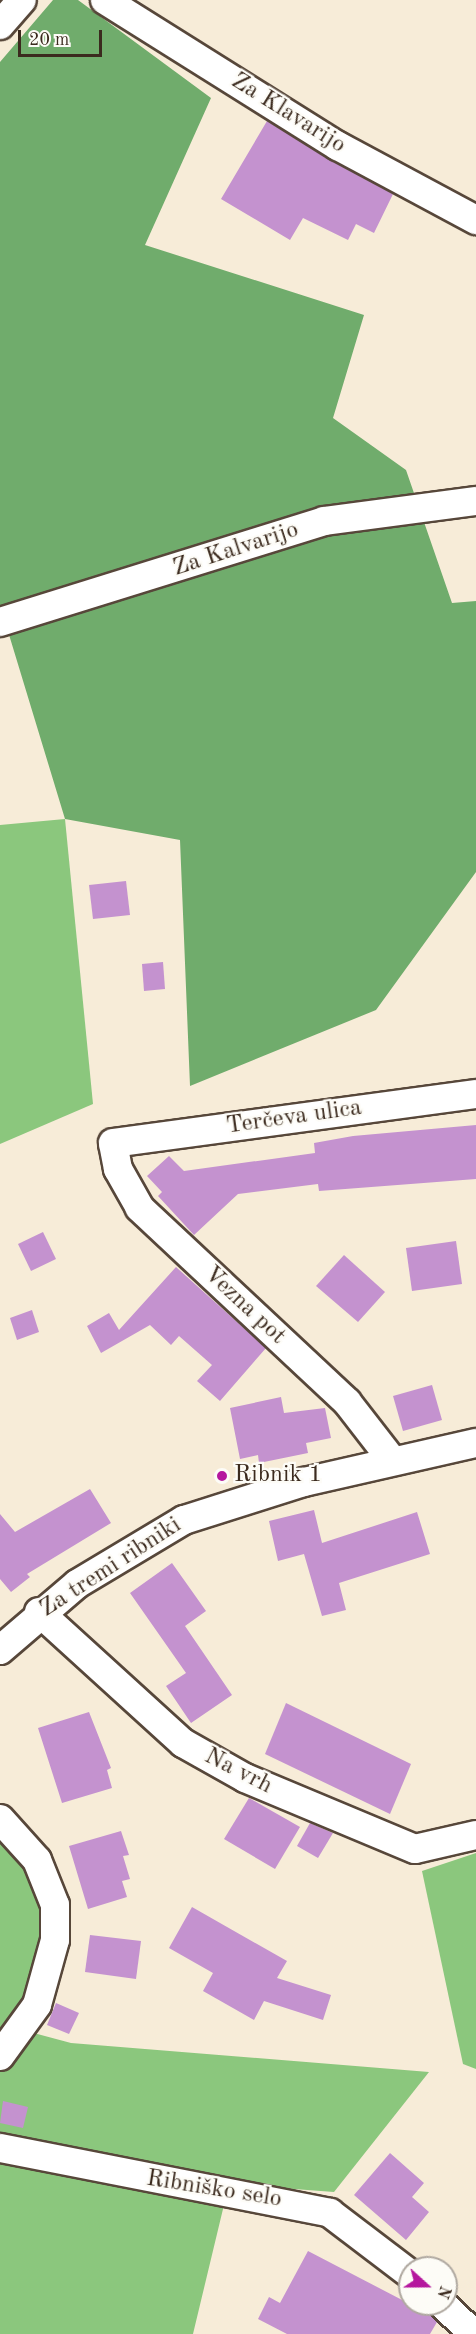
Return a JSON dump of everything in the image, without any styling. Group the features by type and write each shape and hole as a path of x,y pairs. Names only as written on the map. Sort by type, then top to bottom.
{"street":[{"path":"0,25 22,0"},
{"name":"Za Klavarijo","path":"105,0 338,146 476,220"},
{"name":"Za Kalvarijo","path":"0,622 324,521 476,501"},
{"name":"Terčeva ulica","path":"113,1143 476,1094"},
{"name":"Vezna pot","path":"113,1143 118,1169 140,1208 347,1402 392,1460"},
{"name":"Za tremi ribniki","path":"0,1650 39,1612 184,1520 392,1460 476,1443"},
{"name":"Na vrh","path":"39,1612 183,1743 245,1778 415,1849 476,1835"},
{"path":"0,1819 38,1860 55,1905 55,1940 37,2005 0,2056"},
{"name":"Ribniško selo","path":"0,2148 330,2213 398,2265"},
{"path":"455,2316 474,2334"}],"green space":[{"path":"53,0 78,0 211,98 145,245 364,315 333,418 406,470 452,603 476,601 476,872 376,1010 190,1086 180,840 65,819 0,605 0,62"},
{"path":"65,819 93,1104 0,1144 0,825"},
{"path":"0,1839 22,1858 41,1890 43,1942 15,2028 71,2043 429,2072 334,2192 229,2184 193,2334 0,2334"},
{"path":"476,1853 476,2069 463,2064 422,1871"}],"building":[{"path":"267,121 393,194 374,233 356,224 348,240 303,218 290,240 221,199"},
{"path":"126,881 130,915 93,919 89,885"},
{"path":"163,962 165,989 144,991 142,964"},
{"path":"476,1125 476,1179 319,1191 318,1184 238,1194 194,1235 158,1196 162,1192 147,1176 169,1156 184,1171 315,1153 314,1143 353,1136"},
{"path":"43,1232 56,1259 31,1271 18,1244"},
{"path":"456,1241 462,1284 412,1291 406,1248"},
{"path":"344,1255 385,1292 358,1322 316,1286"},
{"path":"176,1267 266,1348 220,1401 197,1381 212,1365 179,1336 171,1345 150,1325 101,1353 87,1326 109,1313 119,1330"},
{"path":"32,1310 39,1332 17,1340 10,1318"},
{"path":"432,1385 442,1420 403,1431 393,1396"},
{"path":"281,1397 284,1413 325,1408 331,1438 306,1443 308,1453 259,1463 258,1455 240,1459 230,1408"},
{"path":"90,1489 111,1523 27,1574 30,1577 11,1592 0,1579 0,1514 15,1532"},
{"path":"314,1510 322,1543 417,1512 430,1554 339,1583 346,1610 322,1616 304,1554 278,1561 269,1521"},
{"path":"172,1563 206,1611 185,1626 232,1695 191,1723 166,1686 186,1673 130,1593"},
{"path":"286,1703 411,1764 390,1814 265,1754"},
{"path":"89,1712 111,1768 107,1770 112,1788 62,1803 38,1728"},
{"path":"249,1798 300,1827 275,1869 224,1839"},
{"path":"310,1823 333,1833 318,1858 297,1846"},
{"path":"121,1831 129,1855 123,1856 130,1879 122,1881 127,1897 88,1909 69,1846"},
{"path":"192,1907 287,1961 277,1978 331,1995 323,2020 264,2001 254,2020 203,1991 213,1973 169,1948"},
{"path":"90,1935 141,1941 136,1979 85,1972"},
{"path":"56,2003 79,2013 69,2034 47,2025"},
{"path":"3,2101 28,2107 23,2128 0,2123"},
{"path":"390,2153 424,2183 412,2197 429,2212 406,2240 354,2195"},
{"path":"308,2251 398,2298 398,2316 431,2316 437,2322 430,2334 287,2334 258,2319 269,2297 280,2303"}],"place":[{"name":"Ribnik 1","path":"222,1476"}]}
